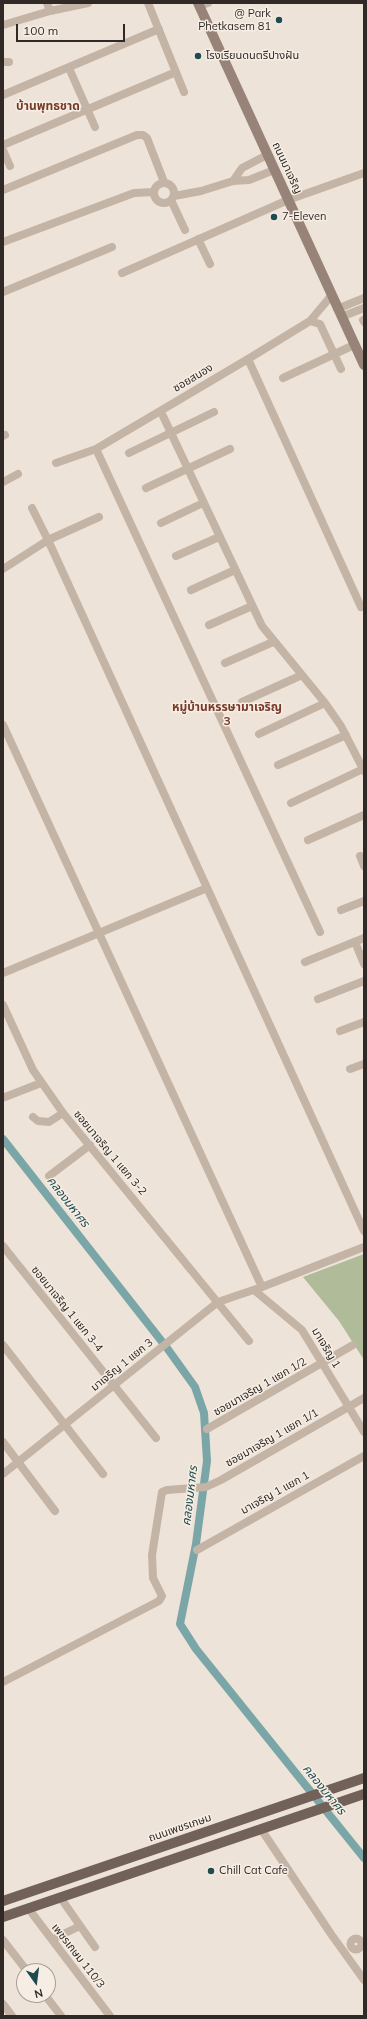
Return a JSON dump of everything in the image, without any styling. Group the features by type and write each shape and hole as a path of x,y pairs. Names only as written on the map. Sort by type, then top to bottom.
{"main road":[{"name":"ถนนมาเจริญ","path":"202,4 267,155 364,365"},
{"name":"ถนนเพชรเกษม","path":"3,1901 364,1778"},
{"path":"3,1917 364,1794"},
{"path":"22,1895 28,1908"}],"street":[{"path":"3,24 48,7 88,3"},
{"path":"148,3 184,92"},
{"path":"3,95 159,29"},
{"path":"69,68 95,127"},
{"path":"3,145 176,72"},
{"path":"3,190 137,135 142,135 147,138 164,182 173,188 173,198 185,230"},
{"path":"3,150 10,166"},
{"path":"233,181 242,168 267,155"},
{"path":"164,182 158,185 154,192 156,200 160,202 168,202 173,198 233,181 249,180 274,170"},
{"path":"122,273 288,200 364,173"},
{"path":"3,242 134,192 154,192"},
{"path":"198,239 210,264"},
{"path":"3,292 112,247"},
{"name":"ซอยสนอง","path":"56,463 96,449 248,359 310,321 331,296"},
{"path":"339,313 364,298"},
{"path":"339,313 364,308"},
{"path":"310,321 320,324 341,369"},
{"path":"283,378 354,345"},
{"path":"248,359 361,607"},
{"path":"130,453 170,432 214,412"},
{"path":"163,416 203,504 262,626 273,642 325,703 346,735 363,770 291,803"},
{"path":"96,449 320,932"},
{"path":"146,488 230,449"},
{"path":"3,482 18,474"},
{"path":"161,523 203,504"},
{"path":"32,508 364,1231"},
{"path":"3,569 48,540 99,517"},
{"path":"176,556 219,537"},
{"path":"191,590 235,570"},
{"path":"209,625 252,606"},
{"path":"225,664 273,642"},
{"path":"242,702 302,675"},
{"path":"259,734 325,703"},
{"path":"3,725 99,934 258,1288"},
{"path":"278,765 346,735"},
{"path":"308,840 364,815"},
{"path":"360,856 364,866"},
{"path":"3,973 207,888"},
{"path":"341,910 364,901"},
{"path":"305,962 364,938"},
{"path":"355,942 364,964"},
{"path":"318,999 364,981"},
{"name":"ซอยมาเจริญ 1 แยก 3-2","path":"3,1005 41,1083 63,1113 249,1341"},
{"path":"340,1031 364,1022"},
{"path":"350,1069 364,1064"},
{"path":"5,1097 41,1083"},
{"path":"33,1117 38,1121 49,1122 63,1113"},
{"path":"49,1176 90,1145"},
{"name":"ซอยมาเจริญ 1 แยก 3-4","path":"3,1246 156,1438"},
{"name":"มาเจริญ 1 แยก 3","path":"3,1474 115,1386 218,1302 364,1248"},
{"name":"มาเจริญ 1","path":"258,1288 302,1330 364,1432"},
{"path":"3,1345 66,1424 103,1474"},
{"name":"ซอยมาเจริญ 1 แยก 1/2","path":"207,1429 323,1364 353,1345"},
{"name":"ซอยมาเจริญ 1 แยก 1/1","path":"3,1682 159,1601 162,1596 153,1578 152,1555 161,1496 167,1490 204,1487 221,1480 364,1398"},
{"path":"3,1442 55,1511"},
{"name":"มาเจริญ 1 แยก 1","path":"197,1550 364,1456"},
{"path":"261,1829 364,1980"},
{"path":"60,1898 95,1947"},
{"name":"เพชรเกษม 110/3","path":"28,1908 110,2016"},
{"path":"57,1937 80,1926"},
{"path":"3,1940 21,1963"},
{"path":"341,1948 350,1943 354,1949 358,1949 361,1947 362,1940"},
{"path":"51,2003 61,2016"},
{"path":"3,2004 12,2016"}],"green space":[{"path":"364,1254 364,1360 339,1321 303,1277"}],"waterway":[{"name":"คลองมหาศร","path":"3,1139 167,1348 195,1387 204,1413 207,1461 196,1544 180,1624 196,1649 364,1858"}],"place":[{"name":"@ Park Phetkasem 81","path":"279,20"},
{"name":"โรงเรียนดนตรีปางฝัน","path":"198,56"},
{"name":"7-Eleven","path":"274,217"},
{"name":"Chill Cat Cafe","path":"211,1871"}],"district":[{"name":"บ้านพุทธชาด","path":"48,106"},
{"name":"หมู่บ้านหรรษามาเจริญ 3","path":"227,714"}]}
